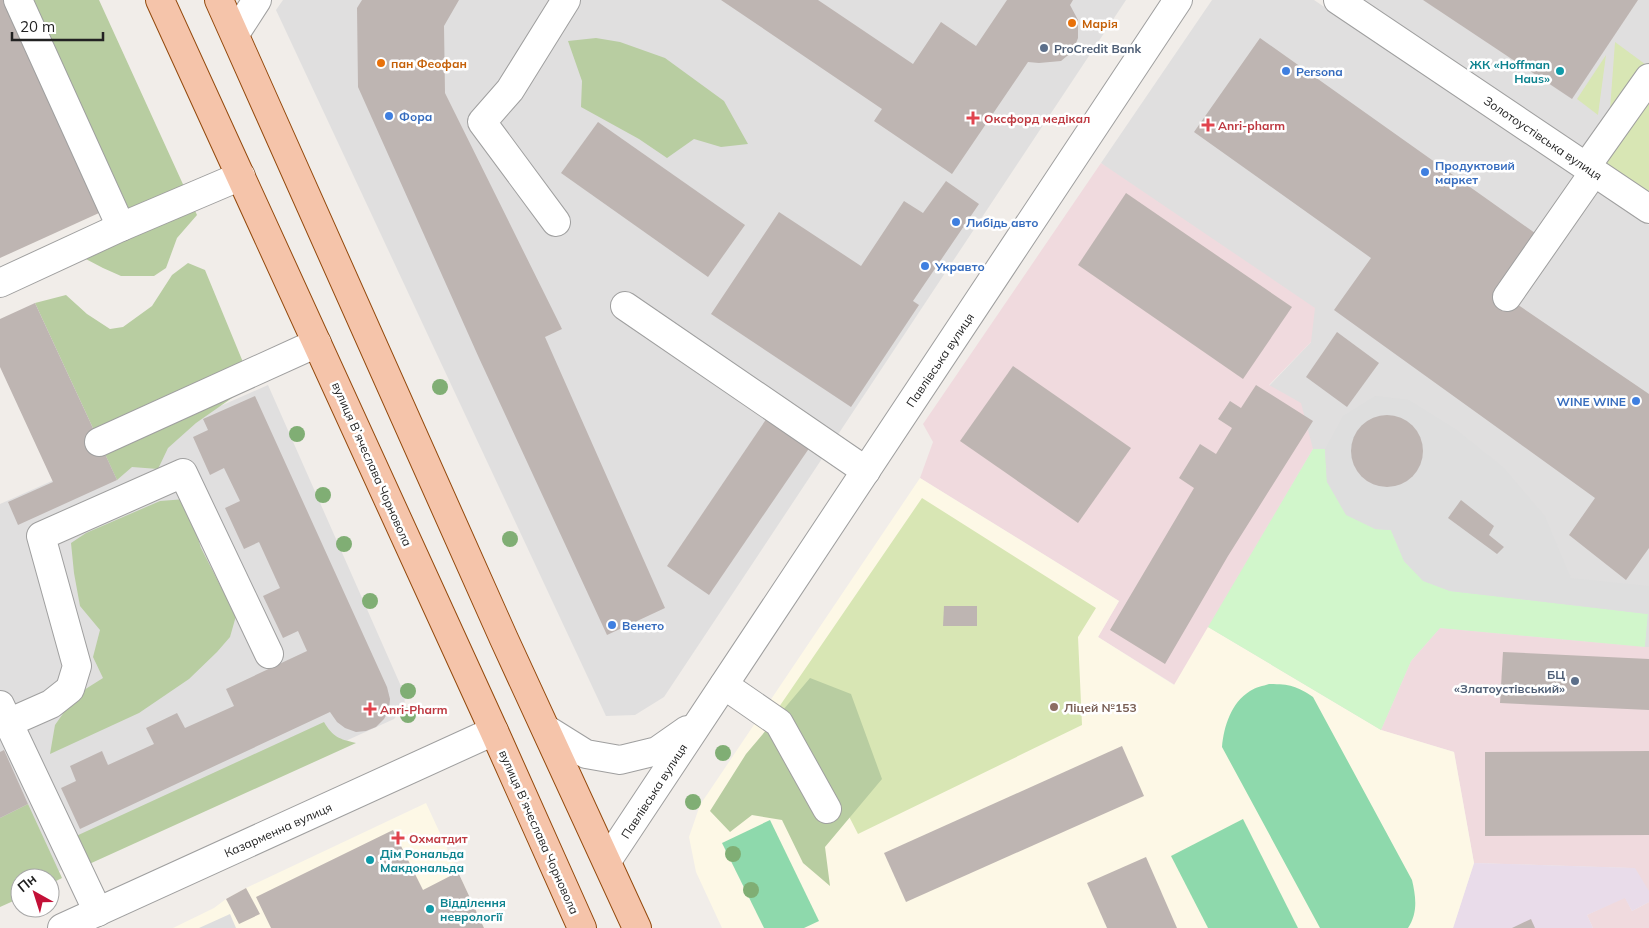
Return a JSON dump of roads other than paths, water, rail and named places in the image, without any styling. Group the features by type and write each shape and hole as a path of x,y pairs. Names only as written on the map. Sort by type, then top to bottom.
{"main road":[{"name":"вулиця Вʼячеслава Чорновола","path":"160,0 582,928"},
{"path":"219,0 504,639 637,928"}],"street":[{"path":"18,0 121,227"},
{"path":"235,34 257,0"},
{"path":"556,222 482,122 510,90 566,0"},
{"name":"Павлівська вулиця","path":"607,861 1178,0"},
{"name":"Золотоустівська вулиця","path":"1338,0 1649,210"},
{"path":"1507,297 1649,78"},
{"path":"0,282 121,227 241,176"},
{"path":"625,306 866,471"},
{"path":"99,442 317,343"},
{"path":"98,912 4,714 51,704 70,688 77,666 41,536 183,473 269,654"},
{"path":"724,685 779,723 827,809"},
{"name":"Павлівська вулиця","path":"546,729 586,754 620,760 657,751 701,720"},
{"name":"Казарменна вулиця","path":"62,928 494,731"}],"place":[{"name":"Марія","path":"1072,23"},
{"name":"ProCredit Bank","path":"1044,48"},
{"name":"пан Феофан","path":"381,63"},
{"name":"Persona","path":"1286,71"},
{"name":"ЖК «Hoffman Haus»","path":"1560,71"},
{"name":"Фора","path":"389,116"},
{"name":"Оксфорд медікал","path":"973,118"},
{"name":"Anri-pharm","path":"1208,125"},
{"name":"Продуктовий маркет","path":"1425,172"},
{"name":"Либідь авто","path":"956,222"},
{"name":"Укравто","path":"925,266"},
{"name":"WINE WINE","path":"1636,401"},
{"name":"Венето","path":"612,625"},
{"name":"БЦ «Златоустівський»","path":"1575,681"},
{"name":"Ліцей №153","path":"1054,707"},
{"name":"Anri-Pharm","path":"370,709"},
{"name":"Охматдит","path":"398,838"},
{"name":"Дім Рональда Макдональда","path":"370,860"},
{"name":"Відділення неврології","path":"430,909"}]}
